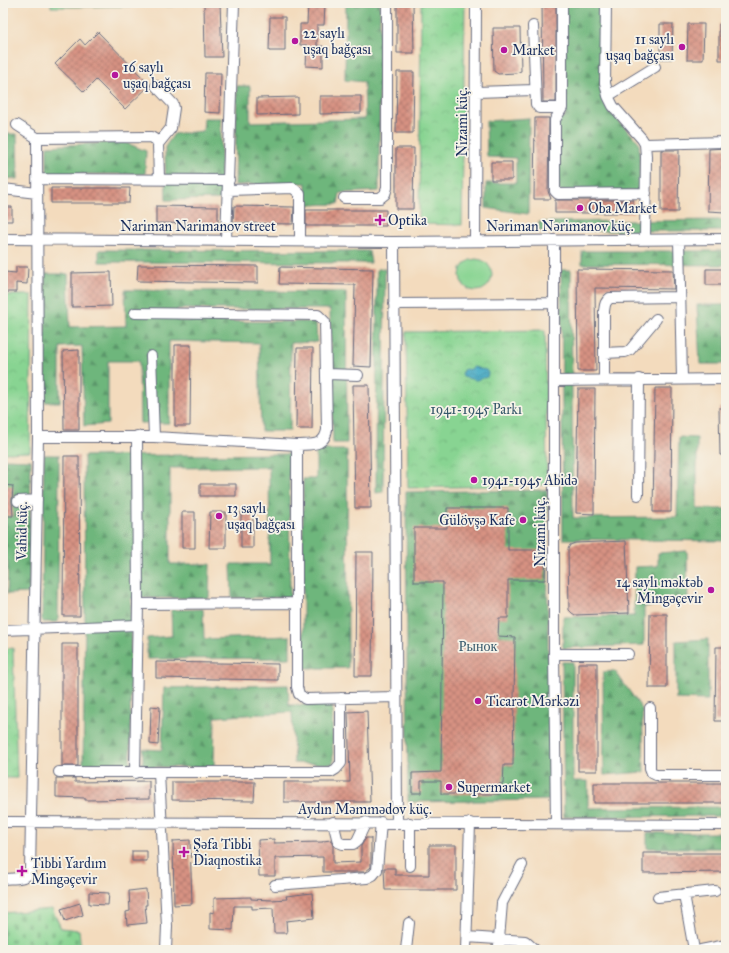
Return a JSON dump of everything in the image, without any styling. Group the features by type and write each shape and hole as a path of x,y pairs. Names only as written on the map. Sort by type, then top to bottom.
{"street":[{"path":"226,240 234,3"},
{"path":"344,198 380,198 385,194 387,188 387,3"},
{"name":"Nizami küç.","path":"475,241 476,3"},
{"path":"562,3 562,108 555,120 555,191 558,194 646,193"},
{"path":"606,3 606,83 608,96 612,106 637,132 644,144 646,156 645,239"},
{"path":"533,26 536,104 539,108 562,108"},
{"path":"608,96 655,67"},
{"path":"156,86 173,104 174,108 171,128 158,144"},
{"path":"476,92 535,90"},
{"path":"17,125 37,138 151,137 156,140 158,144 159,180"},
{"name":"Vahid küç.","path":"3,878 22,878 27,877 30,873 38,437 37,138"},
{"path":"644,144 726,142"},
{"path":"37,179 159,180 293,188 300,194 300,241"},
{"path":"3,190 37,193"},
{"name":"Nariman Narimanov street","path":"3,239 394,242"},
{"path":"679,239 682,380"},
{"name":"Nəriman Nərimanov küç.","path":"394,242 726,239"},
{"name":"Nizami küç.","path":"554,240 554,654 556,824"},
{"path":"394,242 397,822"},
{"path":"604,380 605,304 610,298 680,297"},
{"path":"394,304 554,303"},
{"path":"38,437 137,436 297,445 316,444 326,436 327,374 325,322 318,314 135,313"},
{"path":"604,353 625,352 630,350 656,318"},
{"path":"151,356 154,437"},
{"path":"327,374 358,375"},
{"path":"638,495 639,379"},
{"path":"554,381 726,379"},
{"path":"135,773 138,626 137,436"},
{"path":"297,445 297,603 299,694 305,699 396,697"},
{"path":"18,501 37,500"},
{"path":"138,604 297,603"},
{"path":"3,630 138,626"},
{"path":"554,654 628,654"},
{"path":"59,772 331,772 341,763 341,698"},
{"path":"650,708 650,768 652,773 656,775 726,775"},
{"path":"159,773 167,926 166,950"},
{"name":"Aydın Məmmədov küç.","path":"3,822 726,824"},
{"path":"333,822 338,842 343,844 353,844 357,841 366,822"},
{"path":"275,885 367,878 373,875 377,870 381,822"},
{"path":"410,822 410,866"},
{"path":"466,950 470,823"},
{"path":"500,950 499,939 502,903 522,865"},
{"path":"658,897 715,891"},
{"path":"684,894 694,950"},
{"path":"406,950 409,923"},
{"path":"467,937 525,941 535,950"},
{"path":"706,950 726,945"}],"green space":[{"path":"51,3 173,3 173,6 51,7"},
{"path":"346,3 380,3 379,191 340,193 338,204 306,205 306,183 235,185 237,86 250,86 250,122 365,119 364,82 345,80"},
{"path":"421,3 465,3 462,225 419,224"},
{"path":"565,3 599,3 601,96 608,110 639,142 640,191 559,191 558,120 565,117"},
{"path":"204,118 221,118 221,199 166,200 165,147 174,134 203,131"},
{"path":"529,118 528,214 486,208 486,183 516,183 516,158 487,157 486,121"},
{"path":"3,134 17,134 18,179 3,178"},
{"path":"124,142 146,151 145,174 47,174 47,146"},
{"path":"726,220 726,231 539,231 539,222"},
{"path":"99,250 369,251 371,263 99,262"},
{"path":"582,251 726,251 726,265 582,264"},
{"path":"473,259 479,259 488,263 492,275 488,287 479,291 473,291 464,287 460,278 460,272 464,263"},
{"path":"377,269 385,269 383,492 376,493"},
{"path":"561,270 571,270 573,518 677,517 679,437 697,438 697,509 726,509 726,541 563,539"},
{"path":"45,274 68,274 70,327 126,326 125,290 346,292 347,443 333,443 330,309 177,309 177,321 316,322 317,342 291,343 290,431 261,431 259,343 169,341 169,423 140,423 139,361 108,361 108,424 84,426 82,346 60,347 60,402 45,402"},
{"path":"3,295 32,295 30,452 3,453"},
{"path":"697,305 726,305 726,364 700,364"},
{"name":"1941-1945 Parkı","path":"545,330 547,485 408,488 406,332"},
{"path":"316,450 347,450 348,668 303,668 303,479 316,479"},
{"path":"289,454 290,597 232,598 231,564 270,564 269,467 170,468 170,564 210,564 209,598 131,598 130,767 83,766 85,622 84,456"},
{"path":"44,455 59,455 58,622 42,622"},
{"path":"3,459 31,460 29,593 7,594 8,561 3,561"},
{"name":"Рынок","path":"547,490 549,800 408,802 406,492"},
{"path":"687,551 688,601 644,607 644,645 563,648 563,617 634,616 635,567 658,566 658,553"},
{"path":"203,609 204,639 290,636 290,658 147,659 147,638 172,636 171,610"},
{"path":"708,639 708,700 676,699 676,641"},
{"path":"13,648 17,778 3,778 3,649"},
{"path":"562,662 573,662 573,781 588,781 588,808 726,807 726,816 564,817"},
{"path":"615,671 642,709 644,772 604,775 603,672"},
{"path":"288,685 289,705 332,705 333,764 294,763 292,712 215,717 214,767 143,767 143,749 162,750 164,688"},
{"path":"647,833 726,833 726,848 647,848"},
{"path":"52,909 61,928 79,930 81,950 3,950 3,913"}],"water":[{"path":"474,367 486,370 488,373 487,377 476,380 463,377 463,370 469,370"}],"building":[{"path":"204,3 220,3 222,57 205,57"},
{"path":"308,3 325,4 324,25 317,25 317,46 323,46 323,67 306,66 307,45 300,45 300,24 307,24"},
{"path":"397,3 413,3 414,53 397,53"},
{"path":"542,3 556,3 556,102 543,102"},
{"path":"270,17 285,17 285,51 269,51"},
{"path":"660,24 673,24 672,59 660,59"},
{"path":"688,24 704,24 703,60 687,60"},
{"path":"719,24 726,25 726,60 719,60"},
{"path":"493,28 520,28 521,71 516,73 498,74 494,71"},
{"path":"98,32 150,85 125,109 96,80 84,92 55,64 80,39 85,45"},
{"path":"397,72 414,72 413,133 396,133"},
{"path":"205,73 221,73 220,113 204,112"},
{"path":"320,96 361,96 361,113 320,114"},
{"path":"298,97 298,114 257,115 257,98"},
{"path":"535,118 549,118 548,191 551,199 534,199"},
{"path":"396,148 414,148 413,209 396,209"},
{"path":"726,148 725,212 708,211 709,149"},
{"path":"661,150 679,150 678,212 661,212"},
{"path":"491,162 512,162 512,180 491,180"},
{"path":"51,188 130,188 129,203 51,203"},
{"path":"555,200 633,200 633,213 555,213"},
{"path":"156,206 218,207 218,224 156,223"},
{"path":"234,206 294,207 293,224 233,223"},
{"path":"3,207 12,207 12,221 3,221"},
{"path":"306,210 386,210 386,226 306,226"},
{"path":"138,265 258,266 258,283 137,281"},
{"path":"16,267 28,267 27,284 16,283 16,292 4,292 5,272 16,273"},
{"path":"280,267 373,269 371,367 353,366 355,285 279,284"},
{"path":"577,269 673,270 674,289 595,288 596,371 578,371"},
{"path":"706,269 726,269 726,285 706,285"},
{"path":"111,272 112,306 72,307 72,273"},
{"path":"175,345 191,345 190,426 175,426"},
{"path":"297,348 313,348 312,429 296,429"},
{"path":"79,350 79,430 64,430 63,351"},
{"path":"353,385 369,385 371,508 355,508"},
{"path":"655,388 672,388 671,512 653,512"},
{"path":"578,389 595,389 594,514 576,513"},
{"path":"719,408 726,408 726,455 720,455"},
{"path":"64,456 79,456 80,616 63,616"},
{"path":"200,484 236,484 236,496 200,496"},
{"path":"3,485 13,486 13,516 3,516"},
{"name":"Ticarət Mərkəzi","path":"447,508 508,508 508,550 546,550 545,580 508,580 508,618 499,618 498,636 515,637 513,765 504,765 503,784 499,784 499,794 441,794 441,781 421,781 421,793 412,793 412,773 441,772 443,582 414,582 414,528 447,528"},
{"path":"182,512 195,512 195,548 182,548"},
{"path":"210,512 226,512 226,548 209,548"},
{"path":"241,512 253,512 253,548 241,548"},
{"path":"626,541 629,613 575,615 572,613 569,610 568,549 570,545 575,543"},
{"path":"356,552 373,552 372,676 355,676"},
{"path":"650,614 667,614 667,688 649,688"},
{"path":"62,644 78,644 78,766 62,766"},
{"path":"716,647 726,647 726,721 715,721"},
{"path":"156,662 278,664 278,680 156,678"},
{"path":"578,663 597,663 597,771 578,771"},
{"path":"151,706 160,707 158,745 150,744"},
{"path":"367,711 370,802 284,802 284,782 350,782 348,712"},
{"path":"56,778 75,778 75,782 149,781 149,799 85,800 85,798 56,797"},
{"path":"172,782 255,782 254,801 172,800"},
{"path":"594,783 726,783 726,803 594,803"},
{"path":"366,838 371,838 371,867 365,872 323,872 323,857 275,858 275,876 259,876 258,840 274,839 274,843 323,842 331,840 333,846 333,863 361,862 361,846"},
{"path":"190,840 192,904 174,905 173,841"},
{"path":"429,845 456,845 456,890 385,890 384,868 395,868 395,875 429,875"},
{"path":"132,851 147,851 147,861 132,861"},
{"path":"643,853 726,853 726,872 643,873"},
{"path":"146,889 147,905 145,905 147,923 127,925 126,912 130,911 129,891"},
{"path":"89,892 109,893 108,905 89,904"},
{"path":"312,893 314,918 286,921 287,933 274,933 273,908 252,909 252,906 234,906 233,930 210,929 210,912 214,913 214,898 251,897 251,899 271,900 287,899 286,896"},
{"path":"80,903 83,915 65,921 61,909"}],"place":[{"name":"22 saylı uşaq bağçası","path":"295,41"},
{"name":"11 saylı uşaq bağçası","path":"682,47"},
{"name":"Market","path":"504,50"},
{"name":"16 saylı uşaq bağçası","path":"115,75"},
{"name":"Oba Market","path":"580,208"},
{"name":"Optika","path":"380,220"},
{"name":"1941-1945 Abidə","path":"474,480"},
{"name":"13 saylı uşaq bağçası","path":"219,516"},
{"name":"Gülövşə Kafe","path":"523,520"},
{"name":"14 saylı məktəb Mingəçevir","path":"711,590"},
{"name":"Ticarət Mərkəzi","path":"478,701"},
{"name":"Supermarket","path":"449,787"},
{"name":"Şəfa Tibbi Diaqnostika","path":"184,852"},
{"name":"Tibbi Yardım Mingəçevir","path":"22,871"}]}
